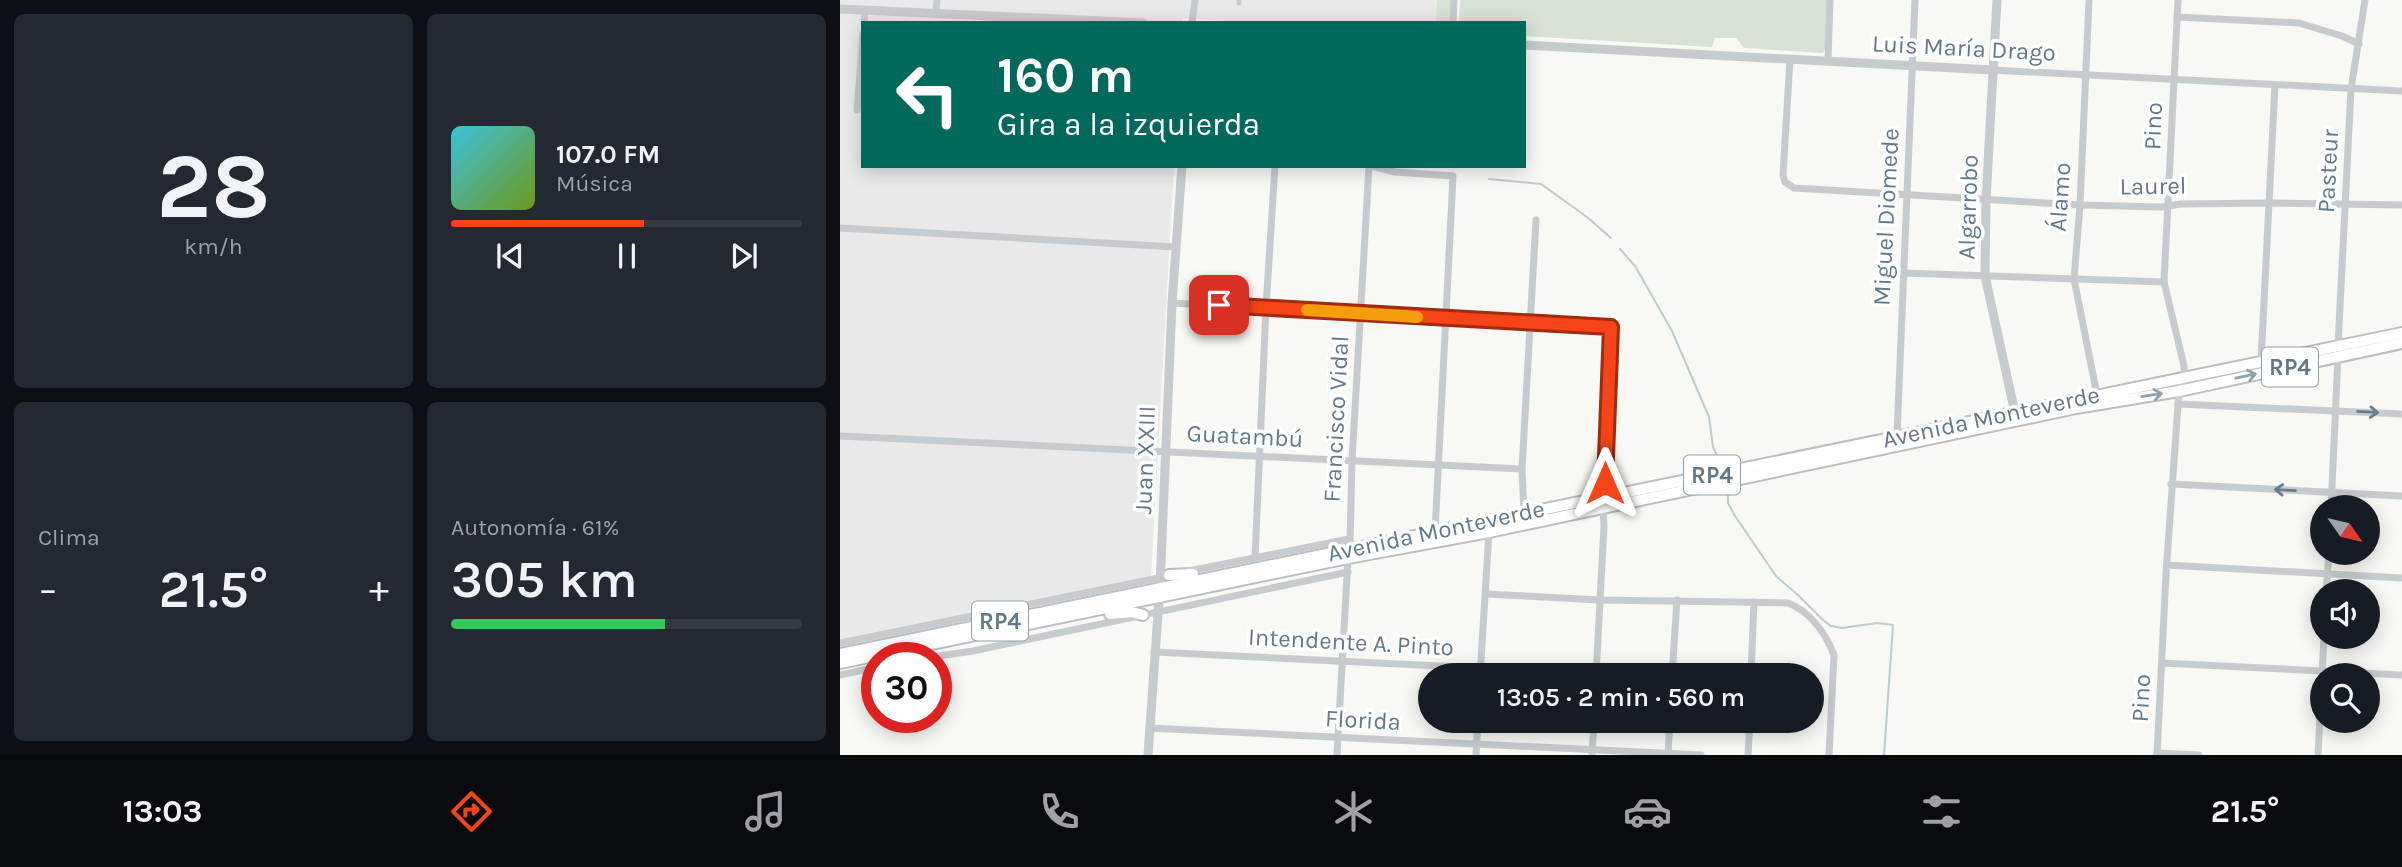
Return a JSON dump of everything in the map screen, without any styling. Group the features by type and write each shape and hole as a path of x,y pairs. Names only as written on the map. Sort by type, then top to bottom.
{"main road":[{"name":"Avenida Monteverde","path":"840,654 1162,584 1524,513 1605,502 2076,408 2179,391 2402,333"},
{"name":"Avenida Monteverde","path":"840,663 1066,617 1186,575 1231,569 1240,571 1349,548 1489,532 1605,502 1897,436 2261,360 2402,343"},
{"path":"1066,617 1079,620 1132,612 1143,615"}],"street":[{"path":"936,12 937,0"},
{"path":"1192,21 1195,0"},
{"path":"1453,21 1454,0"},
{"path":"1828,61 1830,0"},
{"name":"Miguel Diomede","path":"1897,436 1915,0"},
{"name":"Algarrobo","path":"1997,0 1986,200 1985,276 2015,413"},
{"name":"Álamo","path":"2089,0 2074,279 2097,395"},
{"name":"Pino","path":"2157,754 2171,484 2179,391 2184,377 2184,366 2164,282 2178,0"},
{"name":"Pasteur","path":"2332,495 2351,89 2365,0"},
{"path":"840,9 1106,21"},
{"path":"864,10 864,21"},
{"path":"2177,17 2299,23 2342,36 2358,44"},
{"name":"Luis María Drago","path":"1526,45 2402,92"},
{"path":"857,110 861,59"},
{"name":"Laurel","path":"1790,59 1783,175 1785,182 1794,188 2080,205 2402,205"},
{"path":"2261,360 2275,85"},
{"name":"Juan XXIII","path":"1148,755 1157,612 1162,584 1172,303 1182,168"},
{"path":"1255,558 1275,168"},
{"name":"Francisco Vidal","path":"1338,755 1352,461 1371,168"},
{"path":"1379,168 1395,172 1453,176 1435,532"},
{"path":"1524,513 1522,469 1536,220"},
{"path":"840,228 1176,247"},
{"path":"1902,273 2164,282"},
{"path":"1172,303 1611,327 1597,663"},
{"path":"2178,404 2402,414"},
{"name":"Guatambú","path":"840,436 1522,469"},
{"path":"2171,484 2402,496"},
{"path":"1482,663 1489,532"},
{"path":"840,643 1162,584 1255,558 1349,548"},
{"path":"2167,565 2402,578"},
{"path":"2327,579 2328,565"},
{"name":"Avenida Monteverde","path":"952,654 1348,572"},
{"path":"1486,594 1600,600 1788,603 1799,607 1829,643 1834,655 1829,755"},
{"path":"1673,663 1677,600"},
{"path":"1752,663 1754,602"},
{"name":"Intendente A. Pinto","path":"1154,652 1418,667"},
{"path":"2162,663 2310,673"},
{"path":"840,675 861,670"},
{"path":"2380,675 2402,675"},
{"name":"Florida","path":"1149,728 1592,753 1701,755"},
{"path":"1476,755 1478,733"},
{"path":"1592,753 1593,733"},
{"path":"1668,753 1669,733"},
{"path":"1748,755 1749,733"},
{"path":"2318,755 2319,733"},
{"path":"2157,754 2199,755"}],"shaded area":[{"path":"840,0 1448,0 1447,21 1227,21 1183,18 1182,21 861,21 861,168 1174,168 1151,577 840,640"},
{"path":"1437,0 1452,0 1451,21 1436,21"},
{"path":"1460,0 1828,0 1823,53 1744,48 1736,38 1715,38 1712,47 1526,36 1526,21 1459,21"}],"waterway":[{"path":"1489,179 1541,184 1611,238"},
{"path":"1620,249 1635,266 1672,331 1709,417 1713,447 1722,466"},
{"path":"1728,494 1728,503 1735,516 1776,576 1823,620 1831,626 1842,628 1877,623 1893,625 1884,755"}],"slow traffic":[{"path":"1307,310 1417,317"}],"route":[{"path":"1219,305 1611,327 1605,483"}]}
